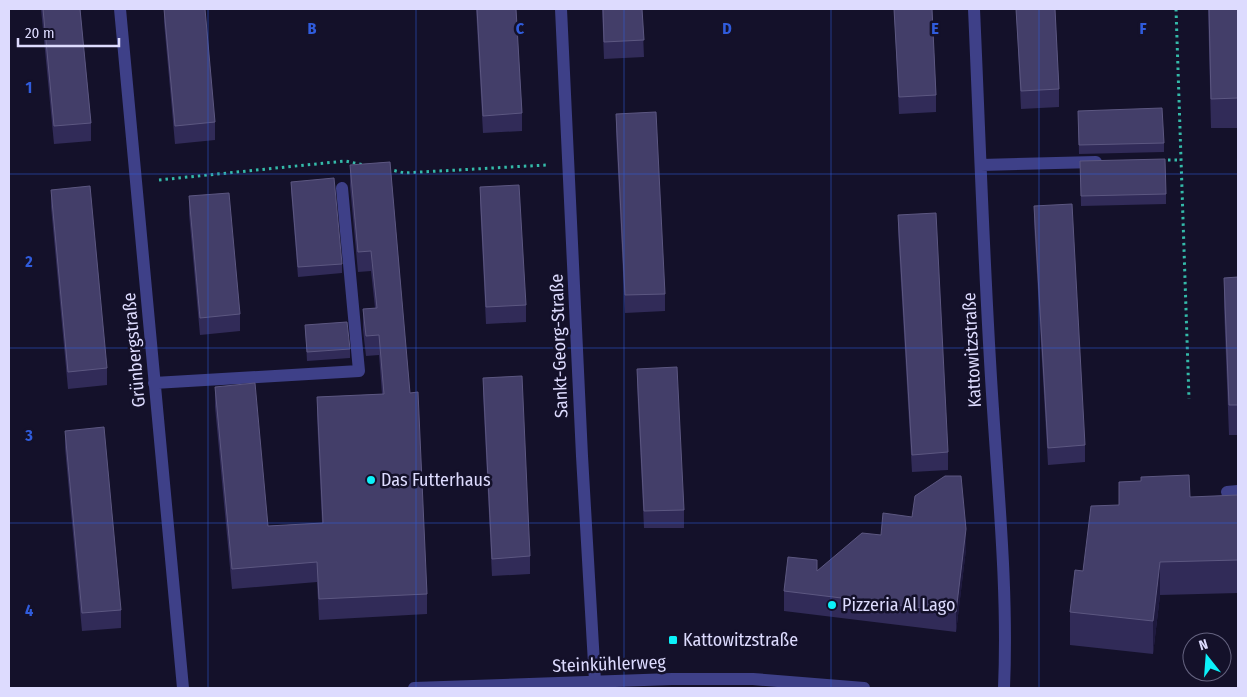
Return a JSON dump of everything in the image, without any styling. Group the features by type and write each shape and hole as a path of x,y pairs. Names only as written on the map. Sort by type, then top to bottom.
{"street":[{"name":"Grünbergstraße","path":"120,9 182,688"},
{"name":"Sankt-Georg-Straße","path":"561,9 582,456 595,681"},
{"name":"Kattowitzstraße","path":"974,9 993,410 1004,547 1006,618 1004,688"},
{"path":"981,165 1109,162"},
{"path":"154,383 359,371 342,188"},
{"name":"Steinkühlerweg","path":"414,688 672,679 753,679 864,688"}],"path":[{"path":"1176,9 1189,399"},
{"path":"1168,160 1181,160"}],"building":[{"path":"43,9 80,9 91,123 54,126"},
{"path":"164,9 205,9 215,122 175,126"},
{"path":"477,9 516,9 522,113 483,116"},
{"path":"603,9 642,9 644,40 604,42"},
{"path":"894,9 932,9 936,95 899,97"},
{"path":"1016,9 1055,9 1059,89 1021,91"},
{"path":"1209,9 1238,9 1238,98 1211,99"},
{"path":"1162,108 1164,143 1079,145 1078,111"},
{"path":"656,112 665,294 625,295 616,114"},
{"path":"1165,159 1166,194 1081,196 1080,161"},
{"path":"390,162 410,393 418,392 427,594 319,599 317,562 232,569 215,387 255,383 268,526 323,523 317,397 384,394 379,335 366,336 363,309 377,308 371,251 358,252 350,165"},
{"path":"334,178 342,264 298,267 291,182"},
{"path":"519,185 526,305 486,307 480,187"},
{"path":"90,186 107,368 68,372 51,190"},
{"path":"229,193 240,314 200,318 189,196"},
{"path":"1072,204 1085,445 1048,448 1034,206"},
{"path":"936,213 948,452 912,455 898,215"},
{"path":"1238,277 1238,405 1229,405 1224,278"},
{"path":"347,322 350,349 307,352 305,325"},
{"path":"677,367 684,510 644,511 637,369"},
{"path":"522,376 530,556 492,559 483,378"},
{"path":"104,427 121,610 82,613 65,431"},
{"path":"1189,475 1190,497 1238,495 1238,560 1160,562 1153,621 1070,612 1075,570 1083,571 1091,506 1119,505 1119,482 1141,481 1141,477"},
{"path":"945,476 961,476 966,529 956,612 784,591 788,557 817,560 817,571 862,533 881,535 883,513 912,517 915,496"}],"place":[{"name":"Das Futterhaus","path":"371,480"},
{"name":"Pizzeria Al Lago","path":"832,605"},
{"name":"Kattowitzstraße","path":"673,640"}]}
